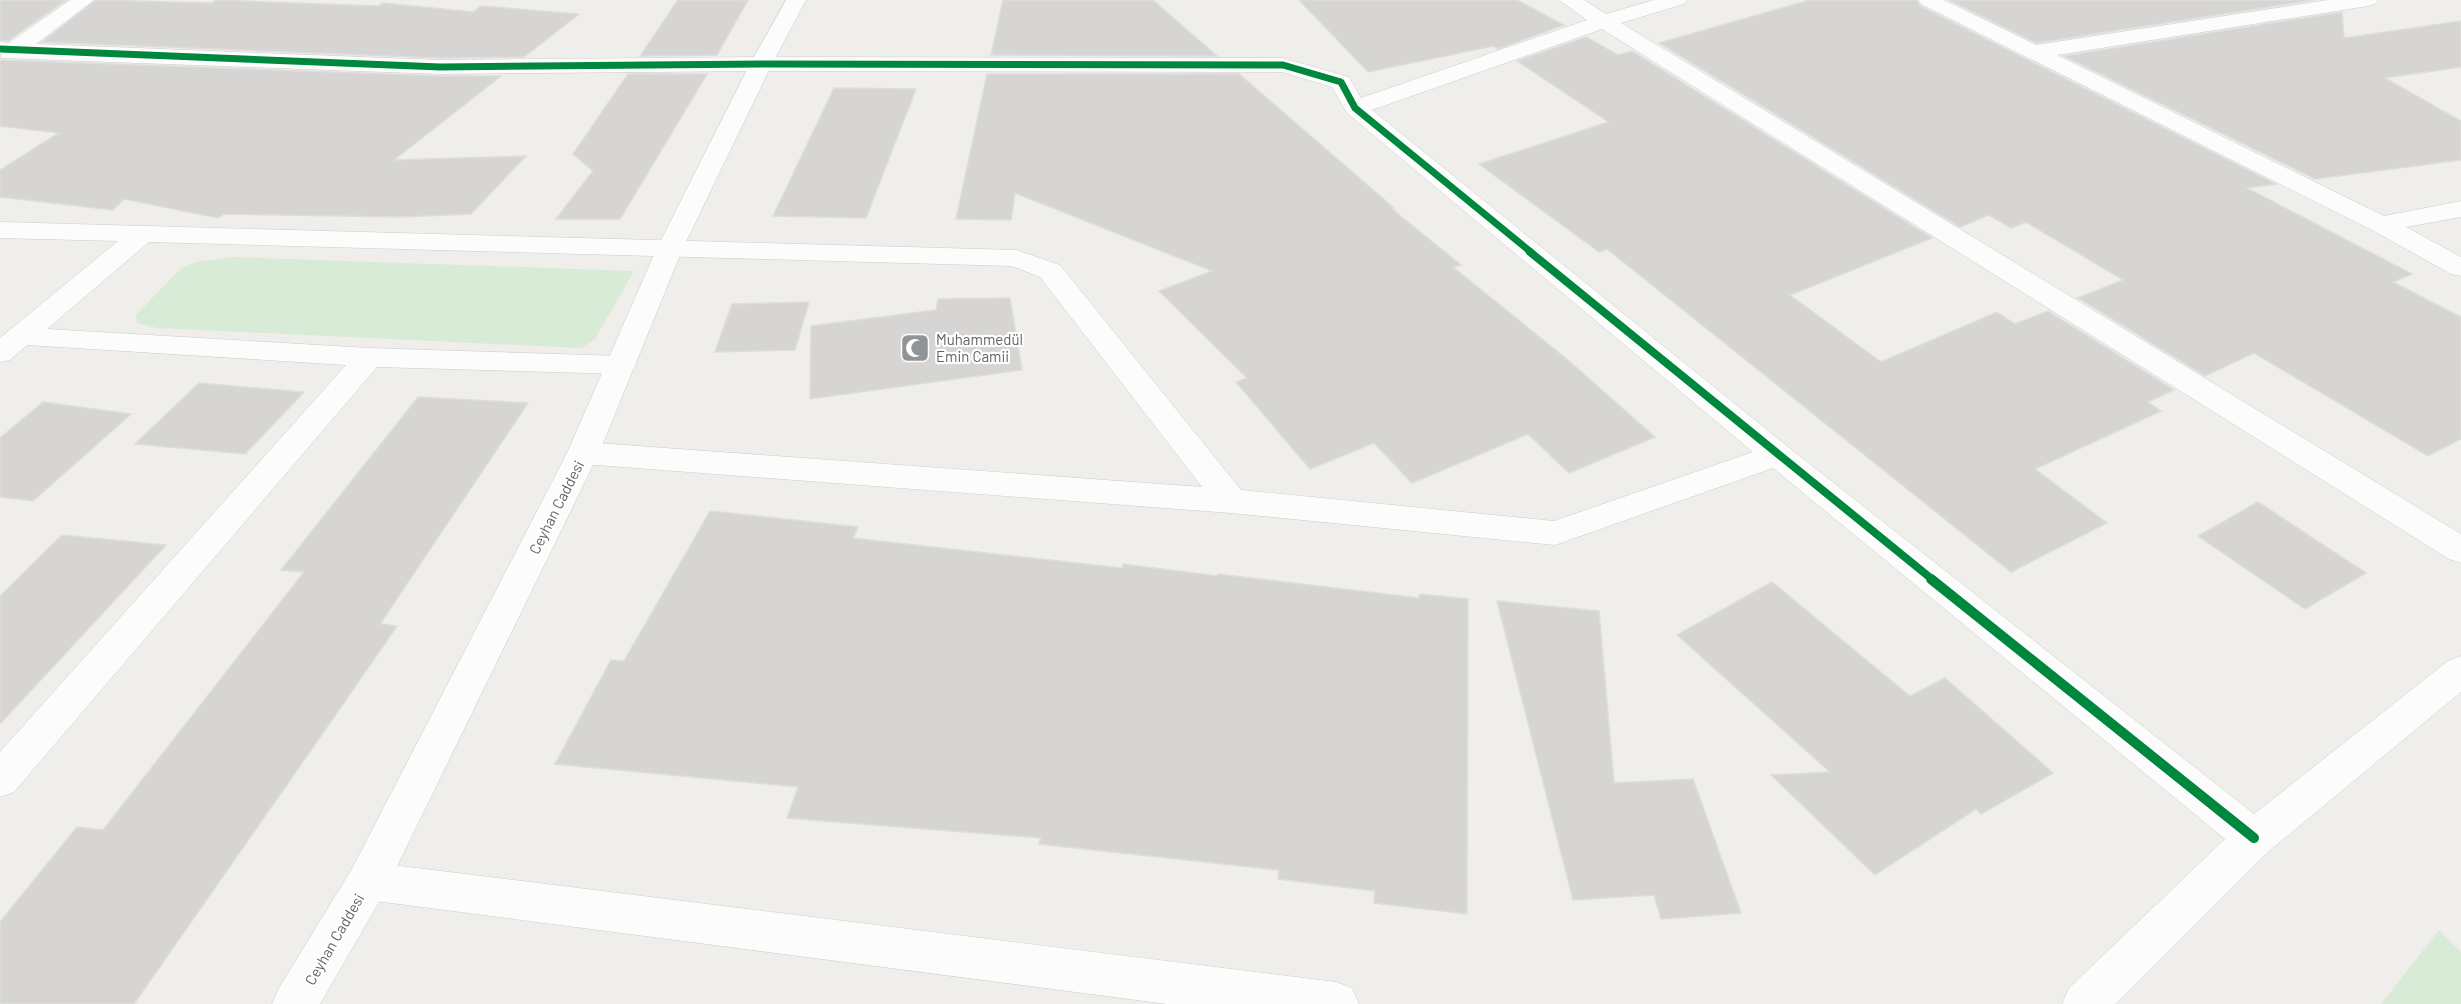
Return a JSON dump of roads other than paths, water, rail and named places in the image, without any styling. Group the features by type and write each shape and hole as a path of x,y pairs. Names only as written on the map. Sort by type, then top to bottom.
{"street":[{"path":"5,52 84,0"},
{"name":"Ceyhan Caddesi","path":"296,1004 368,881 583,453 670,248 761,63 796,0"},
{"path":"1569,0 2461,550"},
{"path":"1355,108 1605,21 1677,0"},
{"path":"1928,0 2381,224 2461,268"},
{"path":"2034,52 2368,0"},
{"path":"5,52 440,67 761,63 1283,65 1341,82 1355,108 1777,455 2254,838"},
{"path":"2381,224 2461,209"},
{"path":"0,230 1016,258 1050,271 1231,501"},
{"path":"10,345 144,233"},
{"path":"10,345 621,365"},
{"path":"0,780 369,357"},
{"path":"583,453 1231,501 1555,533 1777,455"},
{"path":"2085,1004 2254,838 2461,671"},
{"path":"368,881 1335,1004"}],"place":[{"name":"Muhammedül Emin Camii","path":"915,348"}]}
